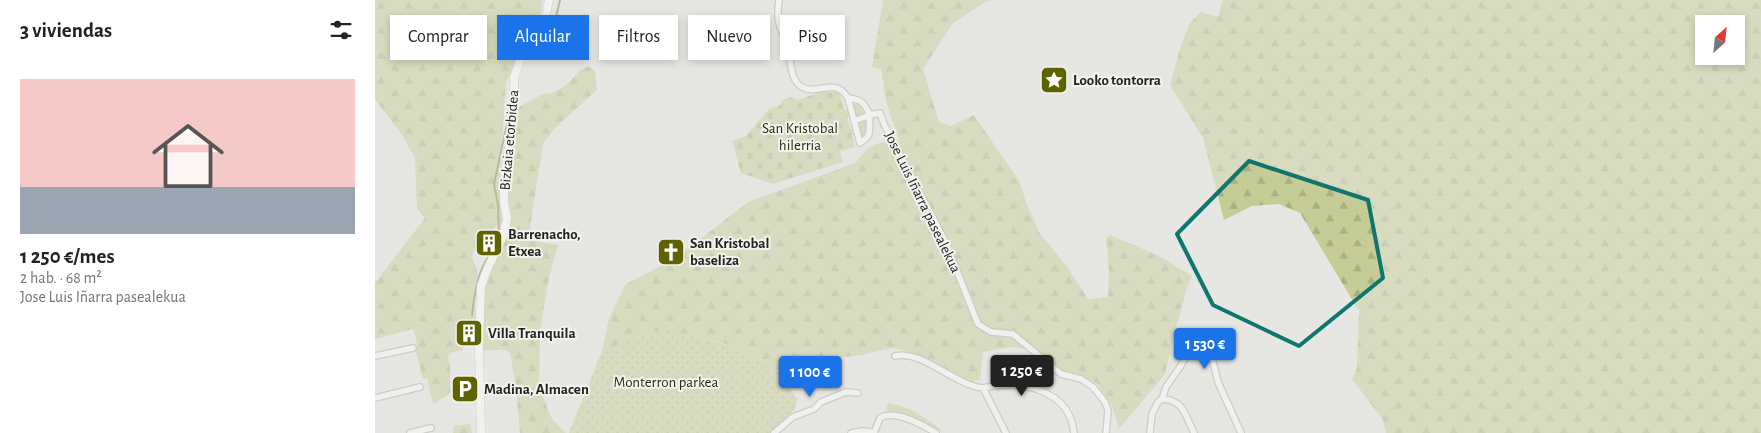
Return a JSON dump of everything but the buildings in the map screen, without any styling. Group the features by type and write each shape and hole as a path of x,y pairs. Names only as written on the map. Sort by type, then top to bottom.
{"street":[{"name":"Bizkaia etorbidea","path":"481,433 479,348 481,286 503,236 507,219 504,202 504,183 514,110 514,77 520,61 544,24 549,0"},
{"path":"779,0 779,23 788,46 794,76 798,83 807,89 834,87 843,92 848,98"},
{"name":"Jose Luis Iñarra pasealekua","path":"848,98 859,99 870,115 870,132 867,138 860,143 848,98"},
{"name":"Jose Luis Iñarra pasealekua","path":"870,115 880,112 884,124 945,241 978,324 991,332 1013,334 1061,374 1081,379 1093,388 1105,402 1108,410 1106,433"},
{"path":"854,120 870,115"},
{"path":"1150,433 1153,414 1166,387 1192,347 1199,345 1209,350 1218,382 1241,433"},
{"path":"375,356 413,348"},
{"path":"895,356 908,356 931,365 966,384 983,388 991,386 1027,387 1052,395 1059,400 1070,416 1074,433"},
{"path":"375,398 421,387"},
{"path":"983,388 1006,433"},
{"path":"774,433 793,417 814,409 821,402 846,392 858,394"},
{"path":"1161,399 1171,400 1179,404 1194,433"},
{"path":"851,433 862,430 874,432 877,422 883,416 893,414 936,433"},
{"path":"410,433 431,428"}],"highlighted area":[{"path":"1249,161 1368,200 1383,278 1299,346 1213,305 1177,234"}],"green space":[{"path":"375,0 542,0 540,15 497,15 497,60 517,60 506,83 499,189 503,224 482,233 472,256 478,274 474,290 475,320 464,322 463,351 452,352 448,357 450,393 433,404 427,378 423,379 416,352 417,343 413,329 375,339 375,283 425,218 417,209 415,158 402,135 375,99"},
{"path":"883,0 996,0 987,1 953,23 923,69 939,122 951,126 974,115 1019,181 1039,232 1068,268 1088,299 1108,297 1109,270 1106,239 1110,235 1157,255 1192,276 1174,335 1165,374 1119,429 1112,405 1096,383 1086,378 1063,372 1037,350 1011,347 983,352 980,380 974,381 974,383 970,383 960,376 906,351 892,348 861,355 821,360 775,371 726,344 663,329 602,351 609,318 626,284 676,258 748,202 855,163 869,148 878,143 899,140 886,101 881,69 872,67"},
{"path":"1223,0 1761,0 1761,433 1386,433 1383,420 1352,379 1357,368 1359,311 1300,213 1279,204 1252,206 1224,220 1203,138 1170,85 1182,42 1190,23 1201,12 1218,17"},
{"path":"589,66 595,71 597,90 556,127 543,143 528,240 558,245 548,283 540,331 539,388 552,419 566,433 520,433 516,387 510,353 506,350 482,350 483,298 486,279 506,229 509,202 506,185 517,108 543,94 553,93 568,84 579,71"},
{"name":"San Kristobal hilerria","path":"821,92 839,92 845,110 848,110 847,120 851,129 854,129 855,134 852,135 855,147 840,151 843,162 773,184 741,173 732,141 746,136 770,108 781,105 784,99 792,97 797,100"},
{"path":"852,103 860,105 864,115 856,117"},
{"path":"866,120 867,131 862,137 858,123"},
{"name":"Monterron parkea","path":"663,328 727,345 780,373 797,399 795,409 773,433 569,433 602,351"},
{"path":"888,403 911,410 945,433 914,417 886,411"},
{"path":"470,424 472,433 453,433 454,426"}],"waterway":[{"path":"556,15 560,0"},
{"path":"495,244 499,234 498,204 494,184 508,119"},
{"path":"472,315 480,273 493,251"}],"place":[{"name":"Looko tontorra","path":"1054,80"},
{"name":"Barrenacho, Etxea","path":"489,243"},
{"name":"San Kristobal baseliza","path":"671,252"},
{"name":"Villa Tranquila","path":"469,333"},
{"name":"Madina, Almacen","path":"465,389"}]}
